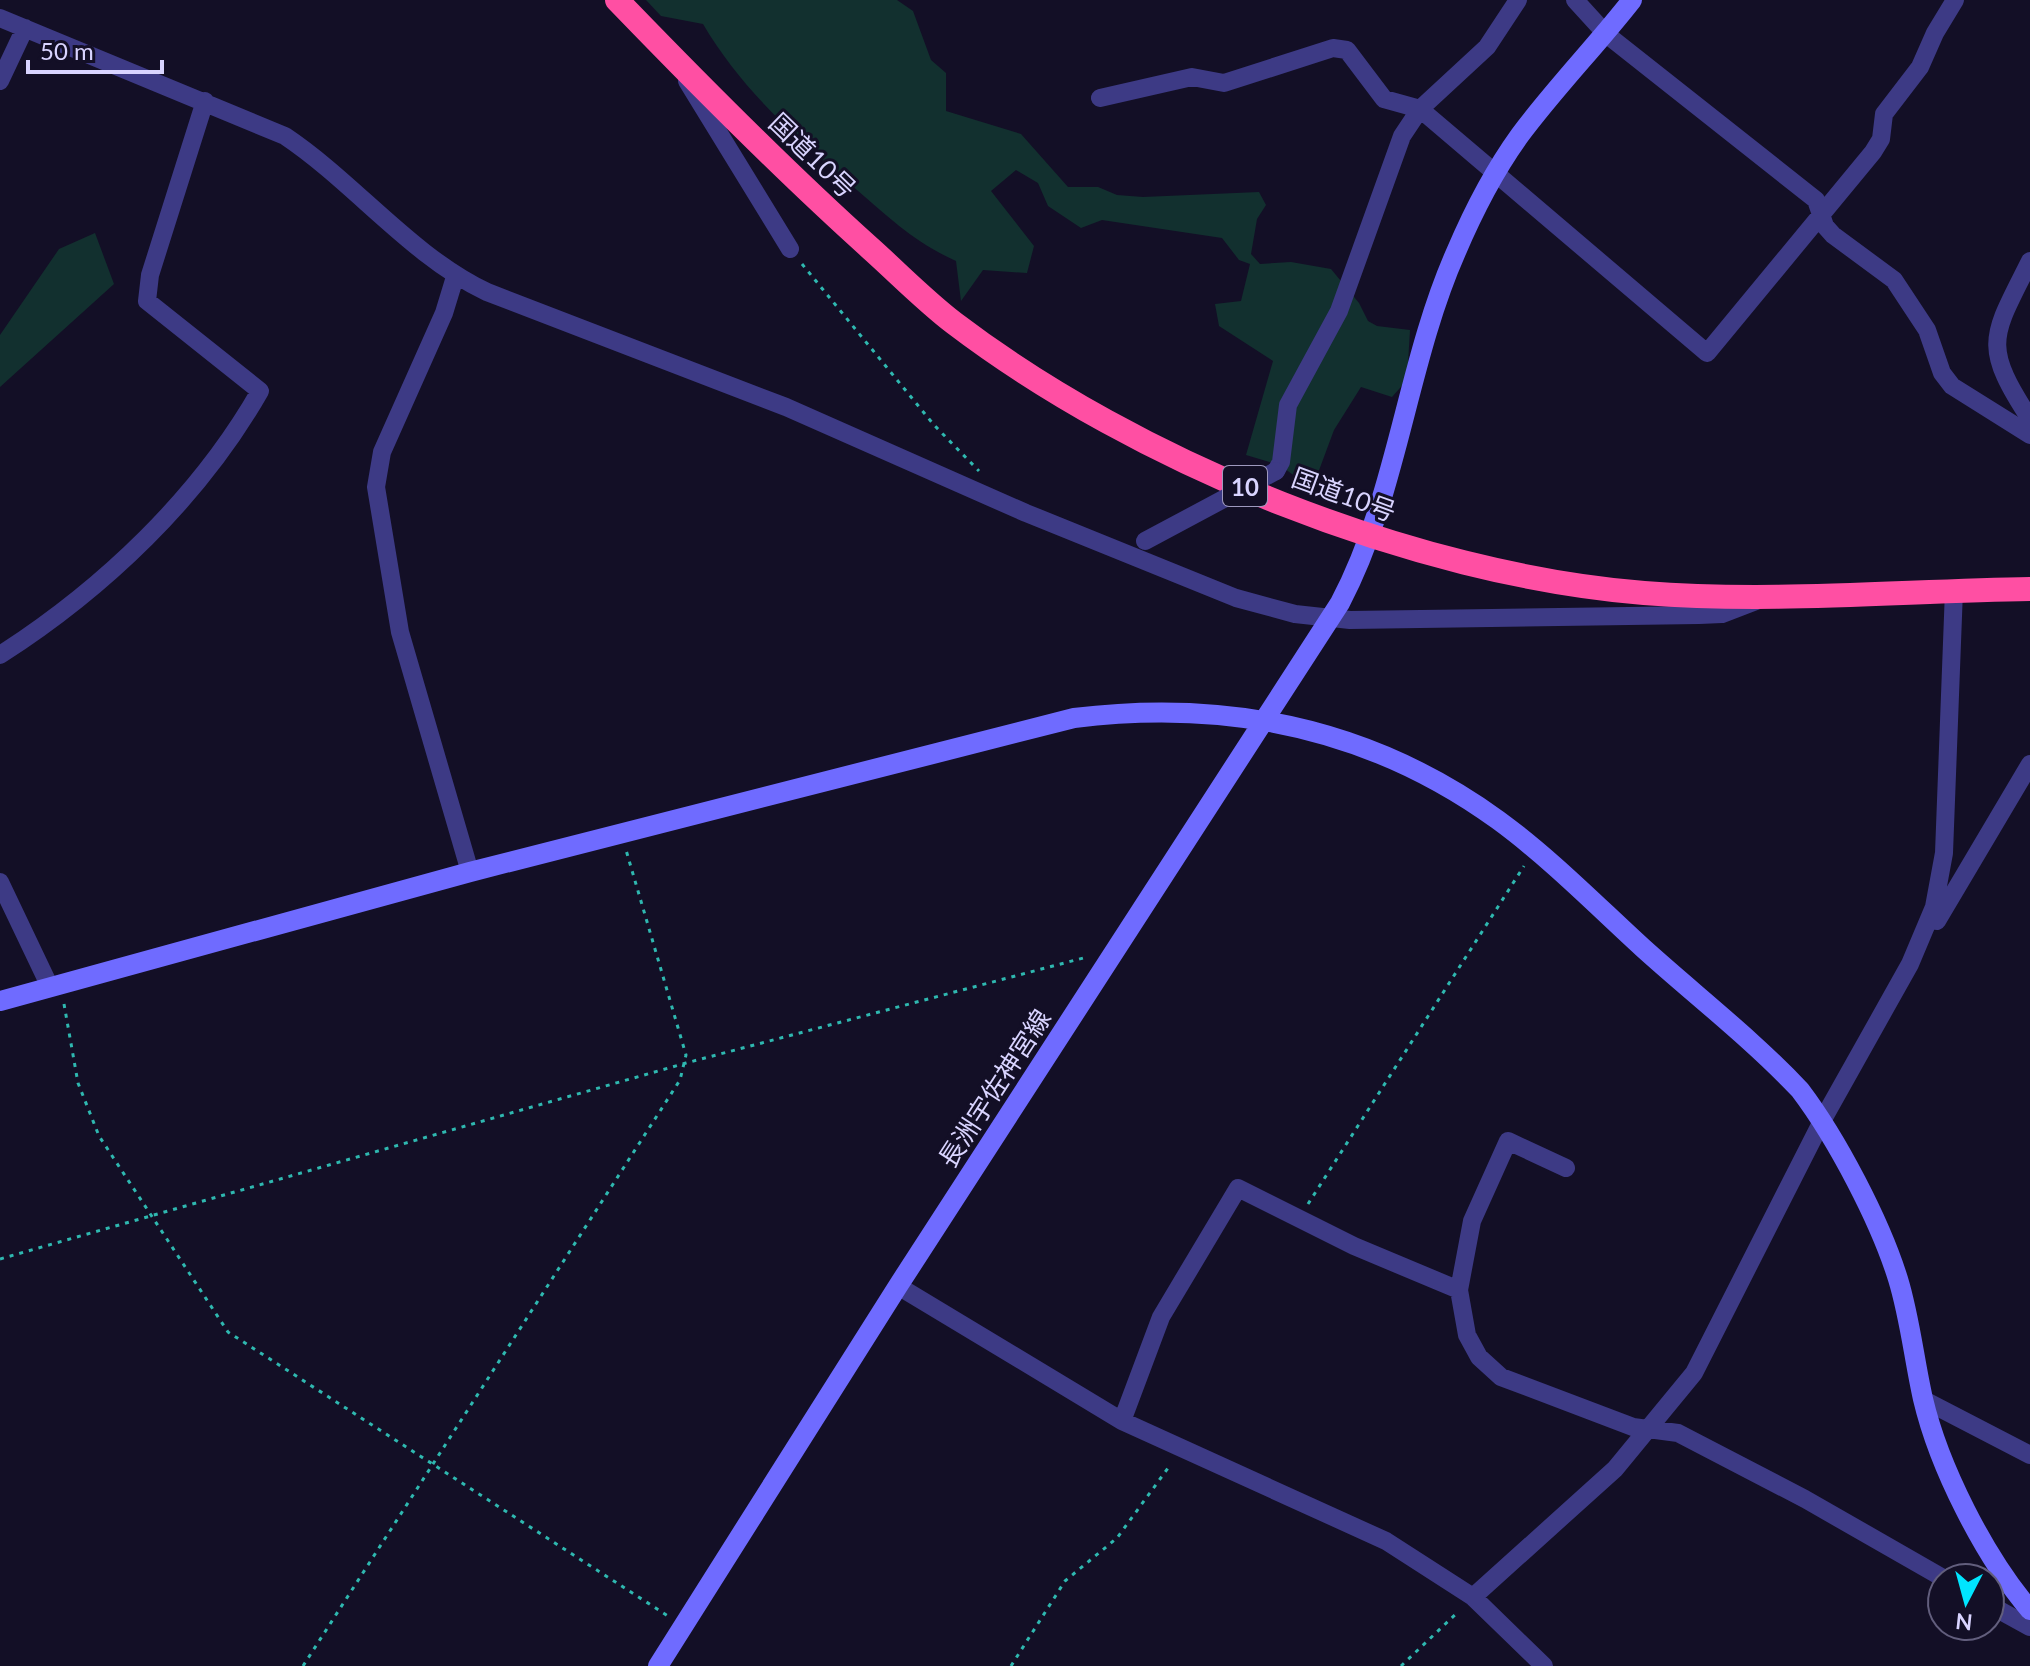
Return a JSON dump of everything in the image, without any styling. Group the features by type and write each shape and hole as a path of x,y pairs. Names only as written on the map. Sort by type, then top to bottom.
{"highway":[{"name":"国道10号","path":"617,0 837,218 951,320 986,346 1130,435 1370,535 1477,565 1594,587 1670,595 1771,596 2030,589"}],"street":[{"path":"1123,552 1276,471 1281,462 1288,405 1339,311 1402,136 1420,109 1482,53 1518,0"},
{"path":"1575,0 1606,34 1816,200 1825,226 1833,235 1894,280 1927,330 1942,373 1952,386 2030,435"},
{"name":"長洲宇佐神宮線","path":"658,1666 898,1286 1330,619 1353,578 1370,535 1454,255 1495,176 1544,105 1632,0"},
{"path":"1100,98 1192,77 1224,83 1292,59 1341,48 1347,50 1384,99 1420,109 1495,176 1707,353 1873,152 1881,139 1884,114 1920,67 1935,33 1955,0"},
{"path":"0,18 285,136 325,163 455,277 786,407 1026,513 1236,598 1330,619 1722,614 1771,596"},
{"path":"0,81 25,28"},
{"path":"671,56 790,249"},
{"path":"0,655 27,638 95,582 188,495 237,430 260,391 147,301 150,275 205,101"},
{"path":"2030,261 2004,313 1996,354 2030,419"},
{"path":"455,277 444,313 382,452 376,487 400,632 470,872"},
{"path":"1910,964 1934,907 1944,853 1954,590"},
{"path":"0,1001 470,872 1074,718 1123,712 1177,712 1264,718 1312,729 1429,777 1500,821 1790,1079 1822,1121 1891,1259 1933,1434 1988,1549 2030,1610"},
{"path":"1473,1597 1615,1469 1679,1394 1710,1346 1822,1121 1910,964 2030,764"},
{"path":"0,882 56,986"},
{"path":"1566,1168 1508,1141 1472,1221 1459,1290 1467,1335 1479,1357 1501,1377 1633,1427 1678,1433 1805,1499 1926,1568"},
{"path":"1122,1421 1161,1317 1238,1188 1354,1246 1459,1290"},
{"path":"898,1286 1122,1421 1386,1541 1473,1597 1544,1666"},
{"path":"1924,1400 2030,1455"},
{"path":"2006,1614 2030,1627"}],"path":[{"path":"790,249 934,425 990,482"},
{"path":"303,1666 680,1080 686,1063 639,890 620,835"},
{"path":"1300,1217 1534,849"},
{"path":"0,1259 686,1063 1114,950"},
{"path":"56,986 82,1097 106,1150 228,1332 683,1626"},
{"path":"1011,1666 1058,1590 1117,1538 1181,1449"},
{"path":"1401,1666 1473,1597"}],"green space":[{"path":"646,0 897,0 913,11 931,60 946,73 946,111 1021,134 1068,187 1098,187 1117,195 1143,197 1259,192 1266,205 1257,219 1251,254 1260,264 1291,262 1331,269 1359,303 1368,321 1377,326 1410,330 1407,380 1392,397 1361,387 1334,430 1318,473 1305,484 1280,465 1246,455 1273,361 1219,326 1215,304 1241,301 1250,264 1239,260 1222,238 1102,220 1081,228 1048,206 1038,183 1016,170 991,191 1034,246 1027,273 983,270 961,301 956,261 904,229 793,133 735,71 703,24 661,16"},
{"path":"95,233 114,284 0,387 0,335 59,249"}]}
